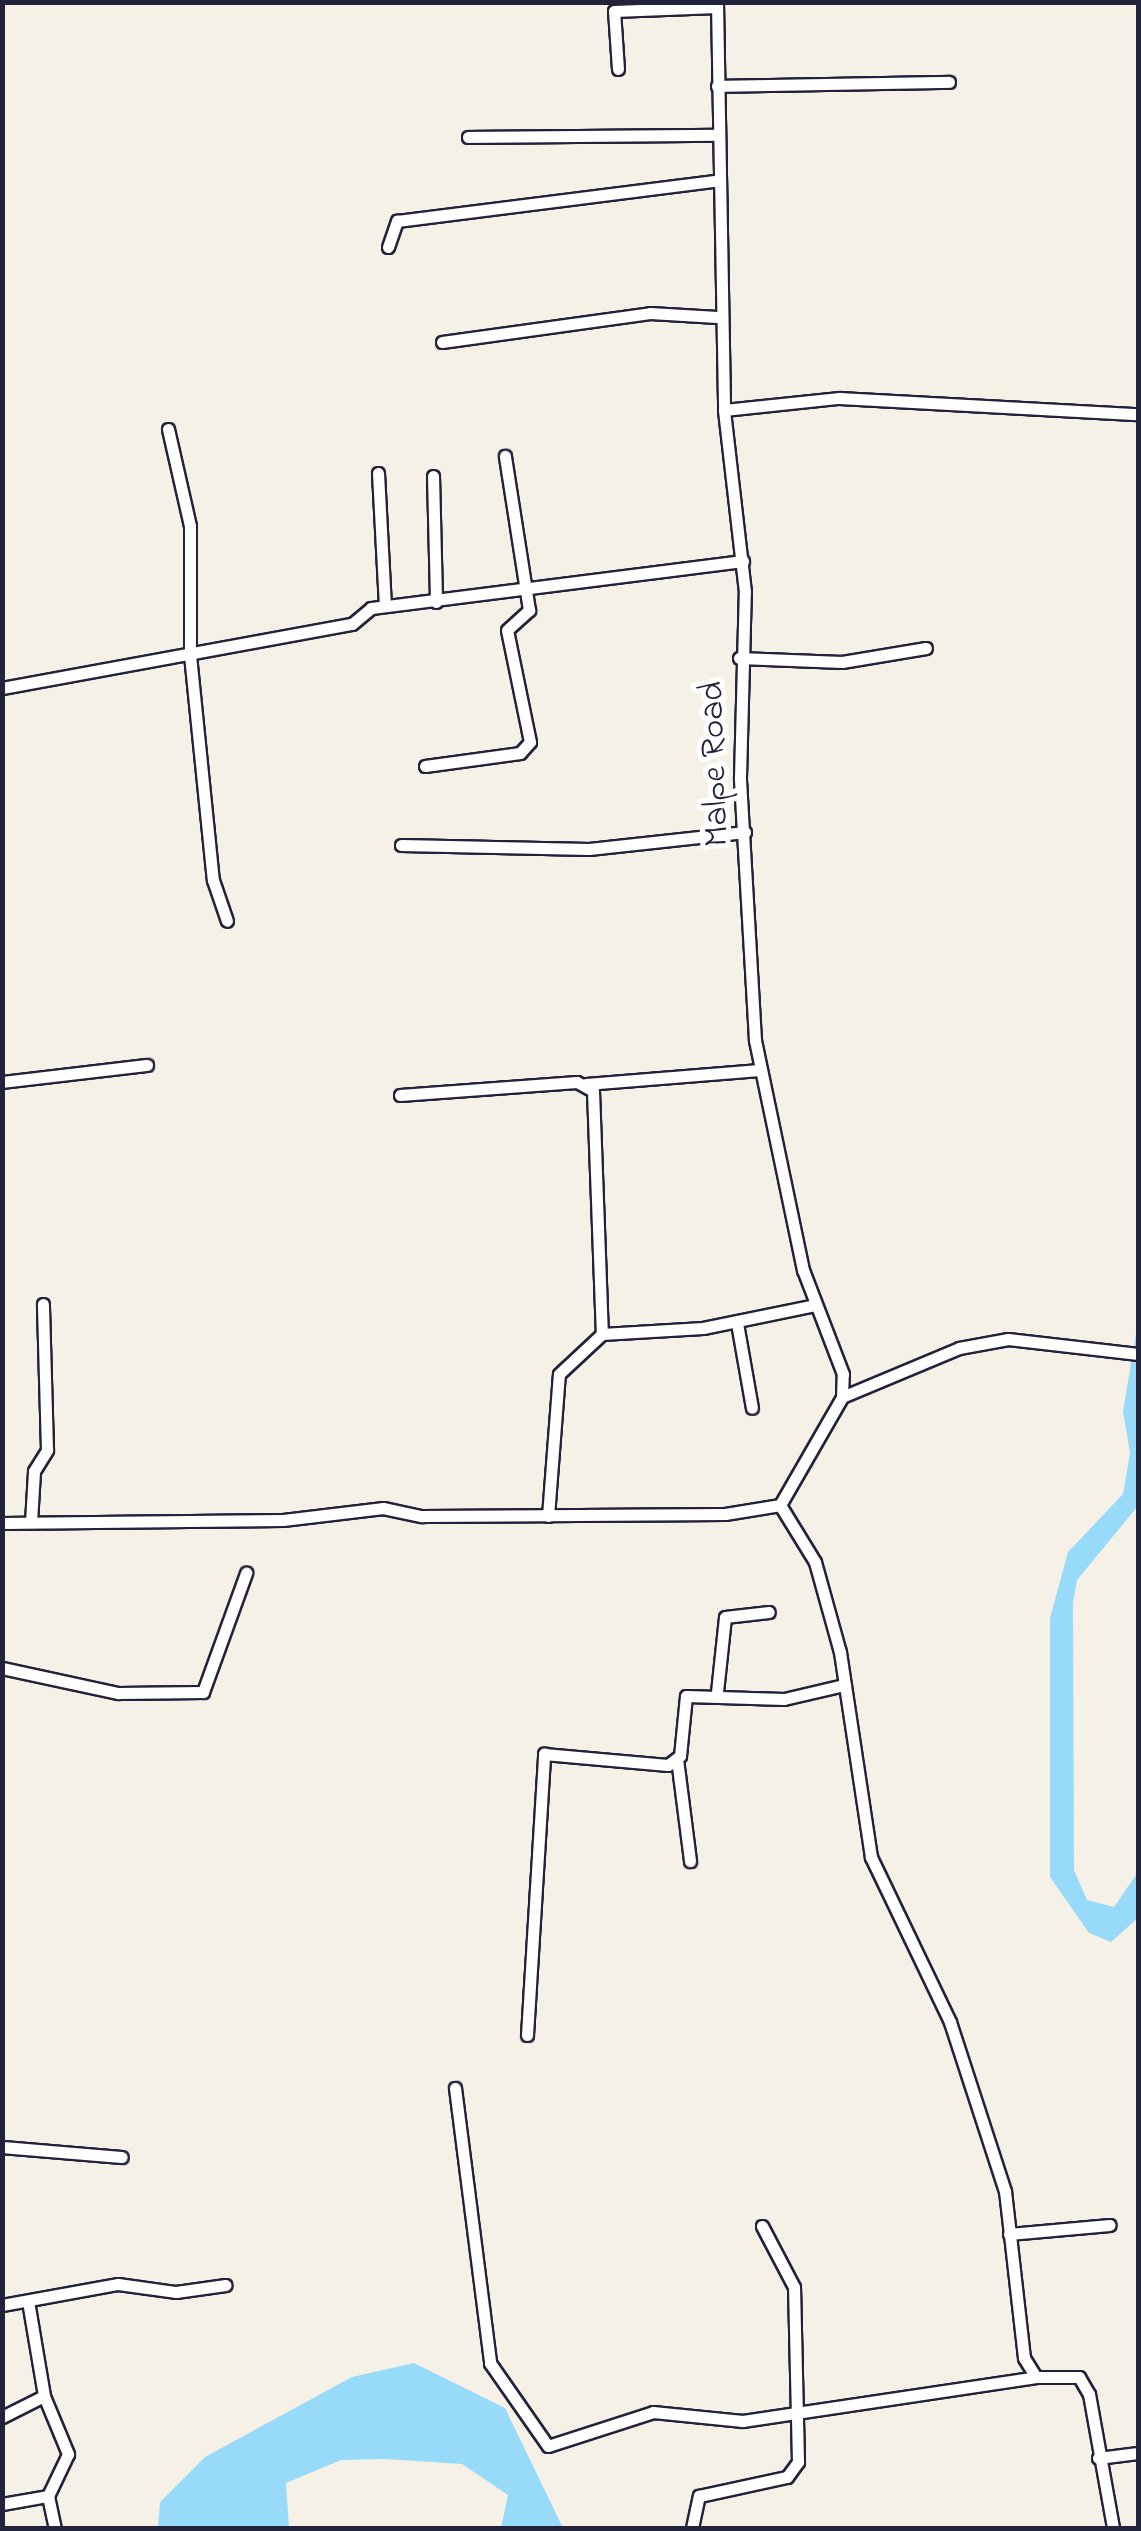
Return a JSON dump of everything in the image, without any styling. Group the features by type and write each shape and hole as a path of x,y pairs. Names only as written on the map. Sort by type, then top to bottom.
{"street":[{"path":"618,68 614,11 717,5"},
{"name":"Malpe Road","path":"717,5 714,181 718,317 724,410 744,562 739,658 744,832 759,1070 815,1304 844,1374 842,1397"},
{"path":"717,86 949,82"},
{"path":"468,137 715,134"},
{"path":"388,247 397,221 714,181"},
{"path":"442,342 650,313 718,317"},
{"path":"724,410 839,398 1138,414"},
{"path":"168,429 190,526 190,655 213,880 227,921"},
{"path":"425,766 526,748 506,630 527,614 506,456"},
{"path":"378,473 385,606"},
{"path":"433,476 436,602"},
{"path":"2,688 352,624 385,606 525,594 744,562"},
{"path":"739,658 842,662 926,648"},
{"path":"401,845 589,849 744,832"},
{"path":"2,1082 147,1064"},
{"path":"400,1095 759,1070"},
{"path":"586,1084 602,1334"},
{"path":"31,1522 34,1471 47,1450 43,1304"},
{"path":"548,1516 559,1374 602,1334 737,1323 815,1304"},
{"path":"737,1323 752,1408"},
{"path":"780,1504 842,1397 958,1348 1008,1339 1138,1354"},
{"path":"2,1523 283,1520 383,1508 548,1516 780,1504"},
{"path":"780,1504 815,1562 844,1686 870,1857 956,2038 1010,2234 1024,2358 1036,2377"},
{"path":"2,1668 118,1693 203,1692 246,1574"},
{"path":"717,1692 725,1617 769,1612"},
{"path":"690,1861 677,1759 681,1701 717,1692 784,1699 844,1686"},
{"path":"527,2035 544,1754 677,1759"},
{"path":"455,2088 490,2363 542,2443 562,2446 653,2412 743,2421 1036,2377 1079,2378 1113,2528"},
{"path":"2,2147 122,2157"},
{"path":"1010,2234 1110,2225"},
{"path":"692,2528 698,2496 795,2470 799,2410 794,2288 762,2226"},
{"path":"2,2304 118,2284 226,2285"},
{"path":"28,2301 44,2396 68,2454 48,2496 55,2528"},
{"path":"2,2416 44,2396"},
{"path":"1098,2458 1138,2453"},
{"path":"2,2504 48,2496"}],"water":[{"path":"1138,1322 1138,1506 1077,1580 1073,1603 1074,1870 1087,1900 1114,1907 1138,1872 1138,1918 1111,1942 1089,1933 1050,1877 1050,1618 1068,1552 1123,1494 1130,1453 1123,1411"},
{"path":"414,2363 505,2408 563,2528 501,2528 508,2495 462,2464 385,2459 341,2460 286,2483 289,2528 158,2528 160,2502 205,2457 352,2377"}]}
